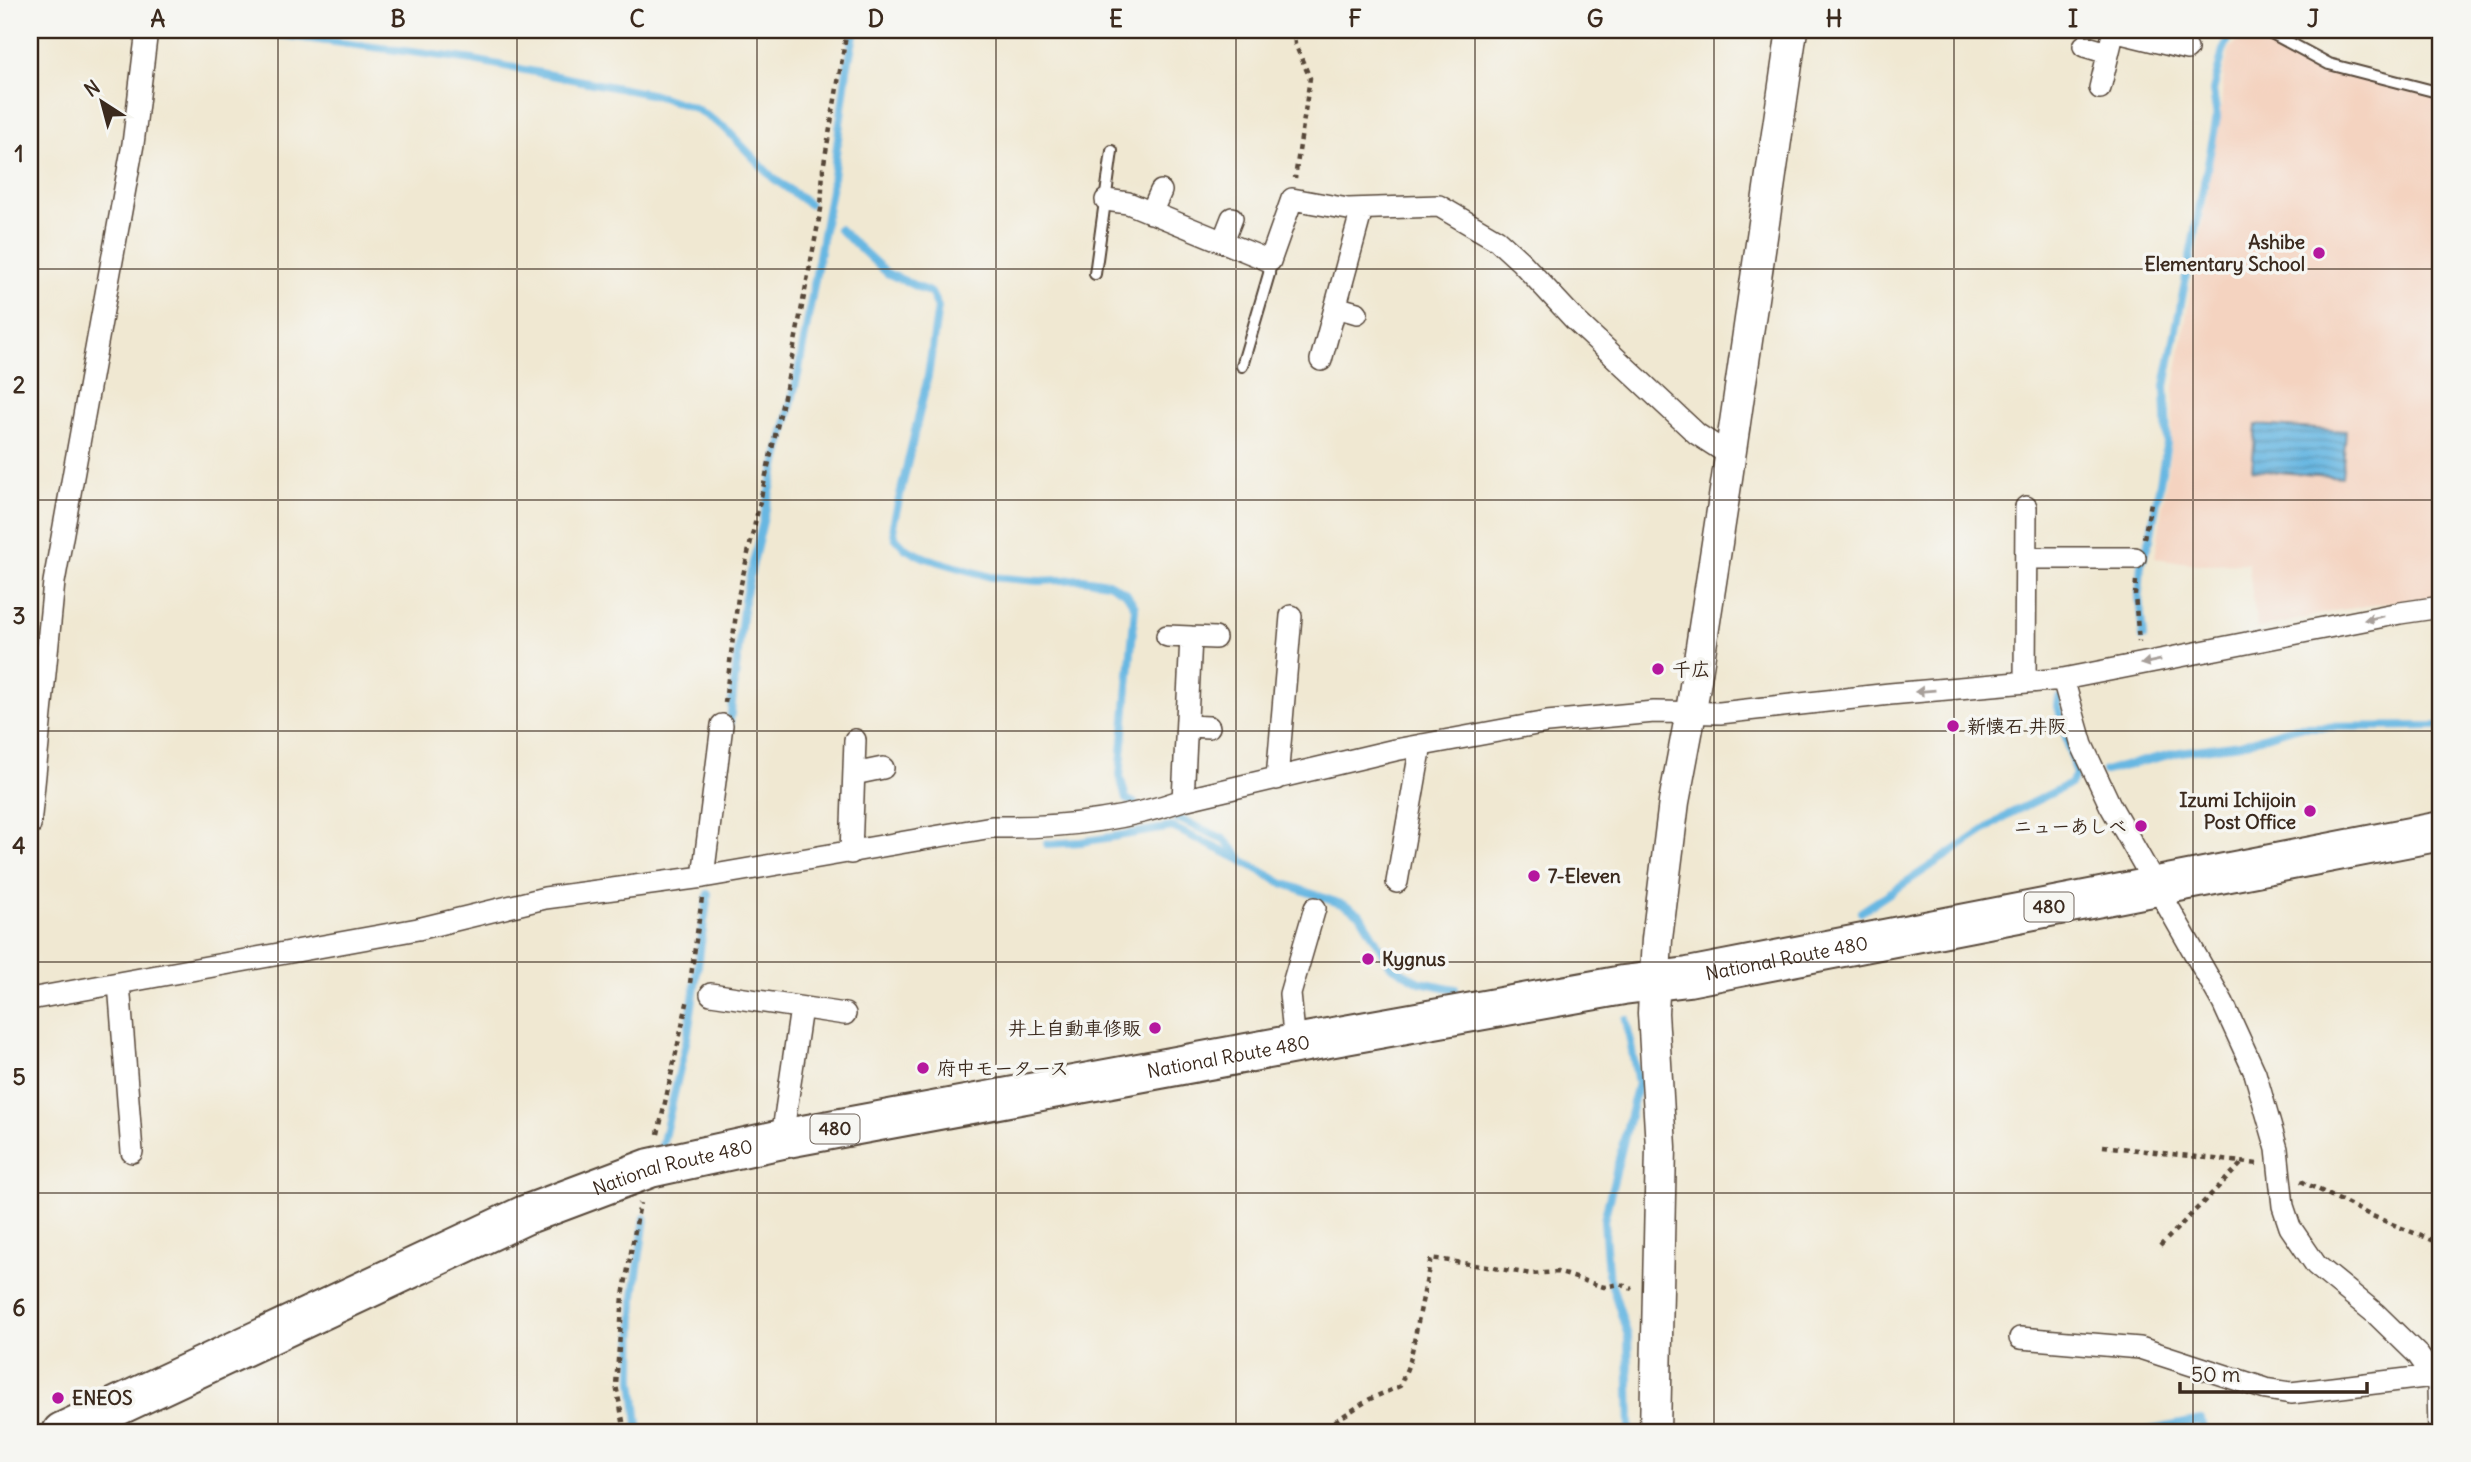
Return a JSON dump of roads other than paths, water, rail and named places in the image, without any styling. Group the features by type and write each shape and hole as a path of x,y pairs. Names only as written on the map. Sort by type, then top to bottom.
{"highway":[{"name":"National Route 480","path":"62,1432 525,1215 650,1168 787,1138 1295,1044 1623,985 1688,977 2441,831"}],"street":[{"path":"30,824 54,582 133,144 146,30"},
{"path":"1655,1432 1661,1147 1653,1013 1657,939 1674,802 1731,456 1792,30"},
{"path":"2100,88 2113,30 2187,49"},
{"path":"2084,46 2108,53"},
{"path":"1151,213 1161,191"},
{"path":"1106,200 1128,203 1270,261 1292,199 1348,209 1439,206 1497,240 1575,320 1697,434 1731,456"},
{"path":"1321,360 1362,209"},
{"path":"1223,241 1232,218"},
{"path":"1336,307 1357,313"},
{"path":"2025,682 2026,507"},
{"path":"2026,558 2138,558"},
{"path":"30,999 418,929 545,898 703,877 992,827 1041,827 1150,812 1183,800 1420,745 1547,722 1654,712 1720,713 2063,679 2400,612 2441,607"},
{"path":"1277,779 1291,616"},
{"path":"1167,636 1215,638"},
{"path":"1183,800 1191,637"},
{"path":"2063,679 2082,745 2110,805 2223,1003 2255,1073 2277,1149 2283,1206 2290,1227 2316,1265 2376,1314 2437,1379 2439,1432"},
{"path":"703,877 722,725"},
{"path":"1186,726 1209,727"},
{"path":"851,853 855,740"},
{"path":"1397,882 1420,745"},
{"path":"854,774 883,768"},
{"path":"1295,1044 1290,994 1315,908"},
{"path":"119,983 132,1152"},
{"path":"711,994 845,1014"},
{"path":"787,1138 784,1124 801,1008"},
{"path":"2020,1338 2140,1348 2266,1389 2291,1393 2437,1379"}],"lane":[{"path":"2266,30 2329,64 2441,93"},
{"path":"1095,274 1112,151"},
{"path":"1242,366 1269,274 1270,261"},
{"path":"2437,1379 2441,1355"}],"water":[{"path":"2256,425 2346,431 2342,477 2252,470"}],"waterway":[{"path":"242,30 473,60 655,95 695,108 725,128 773,178 809,204"},
{"path":"729,729 744,601 798,374 832,184 855,30"},
{"path":"2143,637 2139,595 2141,564 2150,539 2167,443 2165,386 2217,117 2213,91 2223,51 2232,30"},
{"path":"839,229 887,273 931,293 938,307 928,376 893,525 895,537 906,549 926,558 991,577 1039,581 1082,579 1108,583 1126,593 1135,607 1120,776 1126,799 1134,803"},
{"path":"1861,912 2009,814 2070,784 2076,775 2058,706 2059,698"},
{"path":"2105,771 2180,752 2240,744 2296,727 2441,726"},
{"path":"1177,818 1224,839 1241,858"},
{"path":"1047,844 1081,842 1172,827 1282,883 1344,905 1360,914 1391,966 1420,982 1455,989"},
{"path":"662,1146 688,1034 708,894"},
{"path":"1626,1019 1638,1083 1604,1220 1608,1273 1628,1336 1630,1432"},
{"path":"639,1432 633,1380 634,1295 645,1218"},
{"path":"2141,1432 2201,1420 2204,1432"}],"place":[{"name":"Ashibe Elementary School","path":"2319,253"},
{"name":"千広","path":"1658,669"},
{"name":"新懐石 井阪","path":"1953,726"},
{"name":"Izumi Ichijoin Post Office","path":"2310,811"},
{"name":"ニューあしべ","path":"2141,826"},
{"name":"7-Eleven","path":"1534,876"},
{"name":"Kygnus","path":"1368,959"},
{"name":"井上自動車修販","path":"1155,1028"},
{"name":"府中モータース","path":"923,1068"},
{"name":"ENEOS","path":"58,1398"}]}
